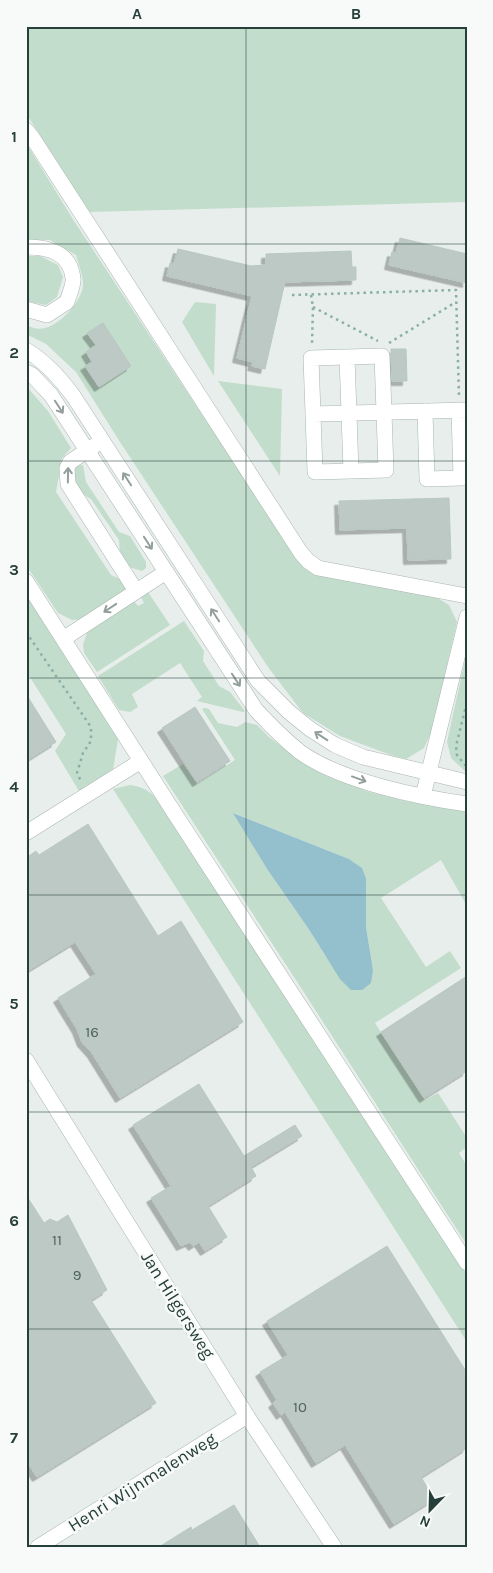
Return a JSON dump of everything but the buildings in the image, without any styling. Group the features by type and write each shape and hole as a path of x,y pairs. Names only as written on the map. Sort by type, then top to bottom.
{"street":[{"path":"26,130 308,561 318,568 467,596"},
{"path":"26,247 55,250 68,263 73,280 68,302 46,315 26,309"},
{"path":"26,350 57,375 74,397 258,681 289,712 310,729 335,745 363,757 467,782"},
{"path":"384,351 386,470 315,472 312,358 347,357 384,351"},
{"path":"347,357 350,471"},
{"path":"26,372 51,395 256,710 279,735 302,753 331,769 376,785 467,804"},
{"path":"313,414 384,412 463,410 461,478 427,479 424,411"},
{"path":"102,441 70,462 67,468 68,484 136,591"},
{"path":"63,640 166,572"},
{"path":"26,582 467,1263"},
{"path":"423,796 467,617"},
{"path":"26,833 141,761"},
{"name":"Jan Hilgersweg","path":"26,1060 247,1416 334,1547"},
{"name":"Henri Wijnmalenweg","path":"38,1547 247,1416"}],"path":[{"path":"292,295 456,290 463,410"},
{"path":"311,294 313,307 312,358"},
{"path":"313,307 384,351 456,302"},
{"path":"26,632 91,727 91,741 83,753 77,773 88,794"},
{"path":"467,702 456,746 457,755 467,766"}],"green space":[{"path":"26,26 467,26 467,202 89,212 26,116"},
{"path":"26,143 74,221 300,563 434,596 449,605 457,622 431,733 424,748 406,759 391,755 340,736 303,713 268,667 76,372 46,344 26,334 26,325 42,329 51,326 64,317 78,299 83,283 76,255 50,240 26,240"},
{"path":"26,256 40,256 58,265 63,277 57,297 46,305 26,301"},
{"path":"195,302 216,304 214,376 182,322"},
{"path":"218,381 282,389 280,476"},
{"path":"26,386 48,411 71,448 62,458 56,492 111,575 122,580 129,591 85,619 72,620 58,613 26,565"},
{"path":"83,465 86,482 119,532 130,536 146,562 146,568 142,571 129,567 120,553 119,540 91,499 83,494 78,487 74,470 77,466"},
{"path":"148,592 170,625 97,672 84,653 83,644 88,631 133,600 138,606 144,603 141,597"},
{"path":"26,593 119,733 113,770 79,791 55,751 66,734 26,671"},
{"path":"184,621 204,651 203,661 219,686 230,692 245,711 197,701 202,697 180,663 132,694 138,707 130,712 119,710 98,676"},
{"path":"467,651 467,773 451,758 447,742"},
{"path":"202,709 209,709 218,723 237,727 245,722 257,725 289,752 327,773 366,791 406,801 467,810 467,906 441,860 381,898 426,967 450,951 461,968 375,1023 425,1100 438,1093 467,1138 467,1147 459,1153 467,1166 467,1245 163,776 183,764 197,784 235,760","holes":["234,813 349,859 362,868 366,878 366,927 373,970 326,957 267,869"]},
{"path":"130,785 145,789 157,799 467,1275 467,1342 113,789"}],"water":[{"path":"233,813 349,859 362,868 366,878 366,927 373,970 371,983 362,990 351,990 340,979 308,928 267,869"}]}
